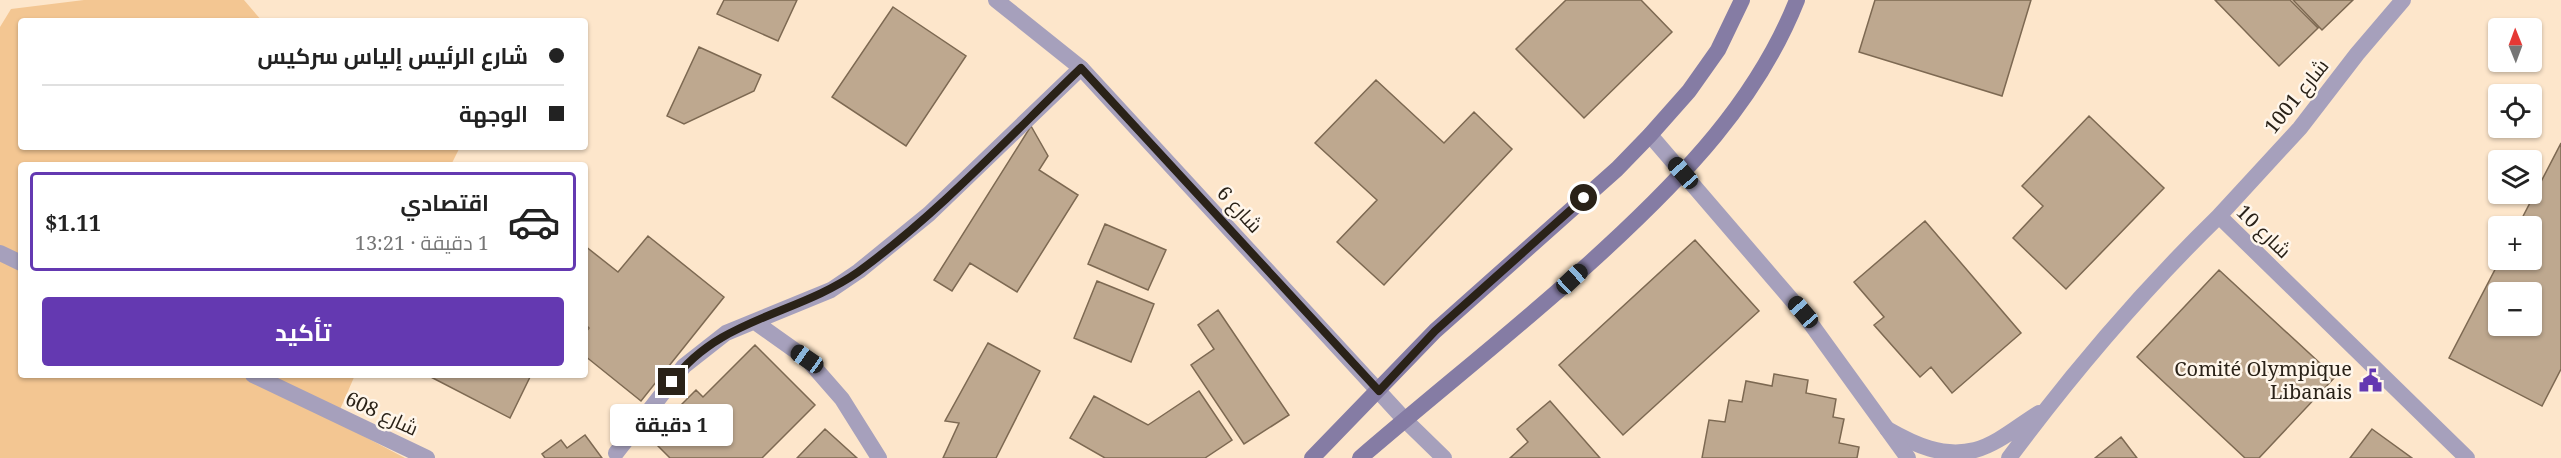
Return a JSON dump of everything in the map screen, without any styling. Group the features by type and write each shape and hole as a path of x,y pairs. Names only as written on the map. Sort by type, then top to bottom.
{"main road":[{"path":"1312,458 1435,331 1617,169 1650,135 1689,91 1718,50 1742,0"},
{"path":"1360,458 1555,296 1654,204 1722,130 1761,71 1787,25 1797,0"}],"street":[{"name":"شارع 6","path":"996,0 1081,68 1405,420 1444,458"},
{"name":"شارع 1001","path":"2219,216 2300,128 2357,54 2403,0"},
{"path":"616,453 684,366 726,333 831,290 859,271 929,214 1081,68"},
{"path":"1650,135 1803,312 1908,458"},
{"name":"شارع 10","path":"2009,458 2080,366 2173,261 2219,216 2467,458"},
{"path":"0,253 18,262"},
{"path":"755,322 807,359 842,399 879,458"},
{"name":"شارع 608","path":"259,378 427,458"},
{"path":"1887,429 1927,449 1943,453 1975,450 2045,410"}],"shaded area":[{"path":"84,0 244,0 259,18 18,18 18,150 458,150 452,162 18,162 18,378 354,378 335,421 405,458 0,458 0,27 11,9"}],"building":[{"path":"724,0 797,0 778,41 717,14"},
{"path":"1566,0 1641,0 1672,32 1584,118 1516,49"},
{"path":"1875,0 2031,0 2002,96 1859,52"},
{"path":"2215,0 2290,0 2318,28 2279,66"},
{"path":"2293,0 2353,0 2322,30"},
{"path":"893,7 966,56 906,146 832,97"},
{"path":"699,47 761,75 754,91 684,124 667,116"},
{"path":"1376,80 1444,143 1474,112 1512,149 1384,285 1337,242 1377,200 1315,143"},
{"path":"2089,116 2164,188 2066,289 2013,238 2043,206 2022,186"},
{"path":"1031,126 1048,156 1039,170 1078,195 1017,292 970,263 952,291 934,280"},
{"path":"2561,143 2561,369 2542,406 2449,358 2488,283 2488,336 2542,336 2542,282 2489,282 2495,270 2542,270 2542,216 2523,216 2529,204 2542,204 2542,180"},
{"path":"1925,221 2021,333 1952,393 1931,367 1920,377 1874,325 1884,317 1854,282"},
{"path":"1105,224 1166,250 1148,290 1088,264"},
{"path":"648,236 724,297 641,401 588,358 588,248 618,272"},
{"path":"1695,240 1759,311 1623,435 1559,365"},
{"path":"2219,270 2335,377 2259,458 2245,458 2137,357"},
{"path":"1097,281 1154,304 1131,362 1074,338"},
{"path":"1218,310 1289,415 1244,444 1191,365 1214,349 1198,325"},
{"path":"988,343 1040,371 996,458 943,458 959,423 945,421"},
{"path":"755,345 815,405 762,458 670,458 649,437 696,390 703,397"},
{"path":"1774,374 1808,380 1806,393 1836,399 1833,417 1844,419 1839,443 1859,447 1857,458 1702,458 1709,420 1725,422 1729,400 1742,402 1746,381 1772,386"},
{"path":"433,378 530,378 510,418"},
{"path":"1199,391 1232,440 1205,458 1105,458 1070,438 1094,396 1148,425"},
{"path":"1550,401 1600,458 1510,458 1528,442 1517,429"},
{"path":"825,429 857,458 797,458"},
{"path":"2372,429 2412,458 2350,458"},
{"path":"585,435 602,458 545,458 542,454 561,440 567,448"},
{"path":"2121,437 2137,458 2095,458"}],"place":[{"name":"Comité Olympique Libanais","path":"2370,380"}],"route":[{"path":"672,382 684,366 726,333 831,290 859,271 929,214 1081,68 1379,391 1435,331 1584,198"}]}
